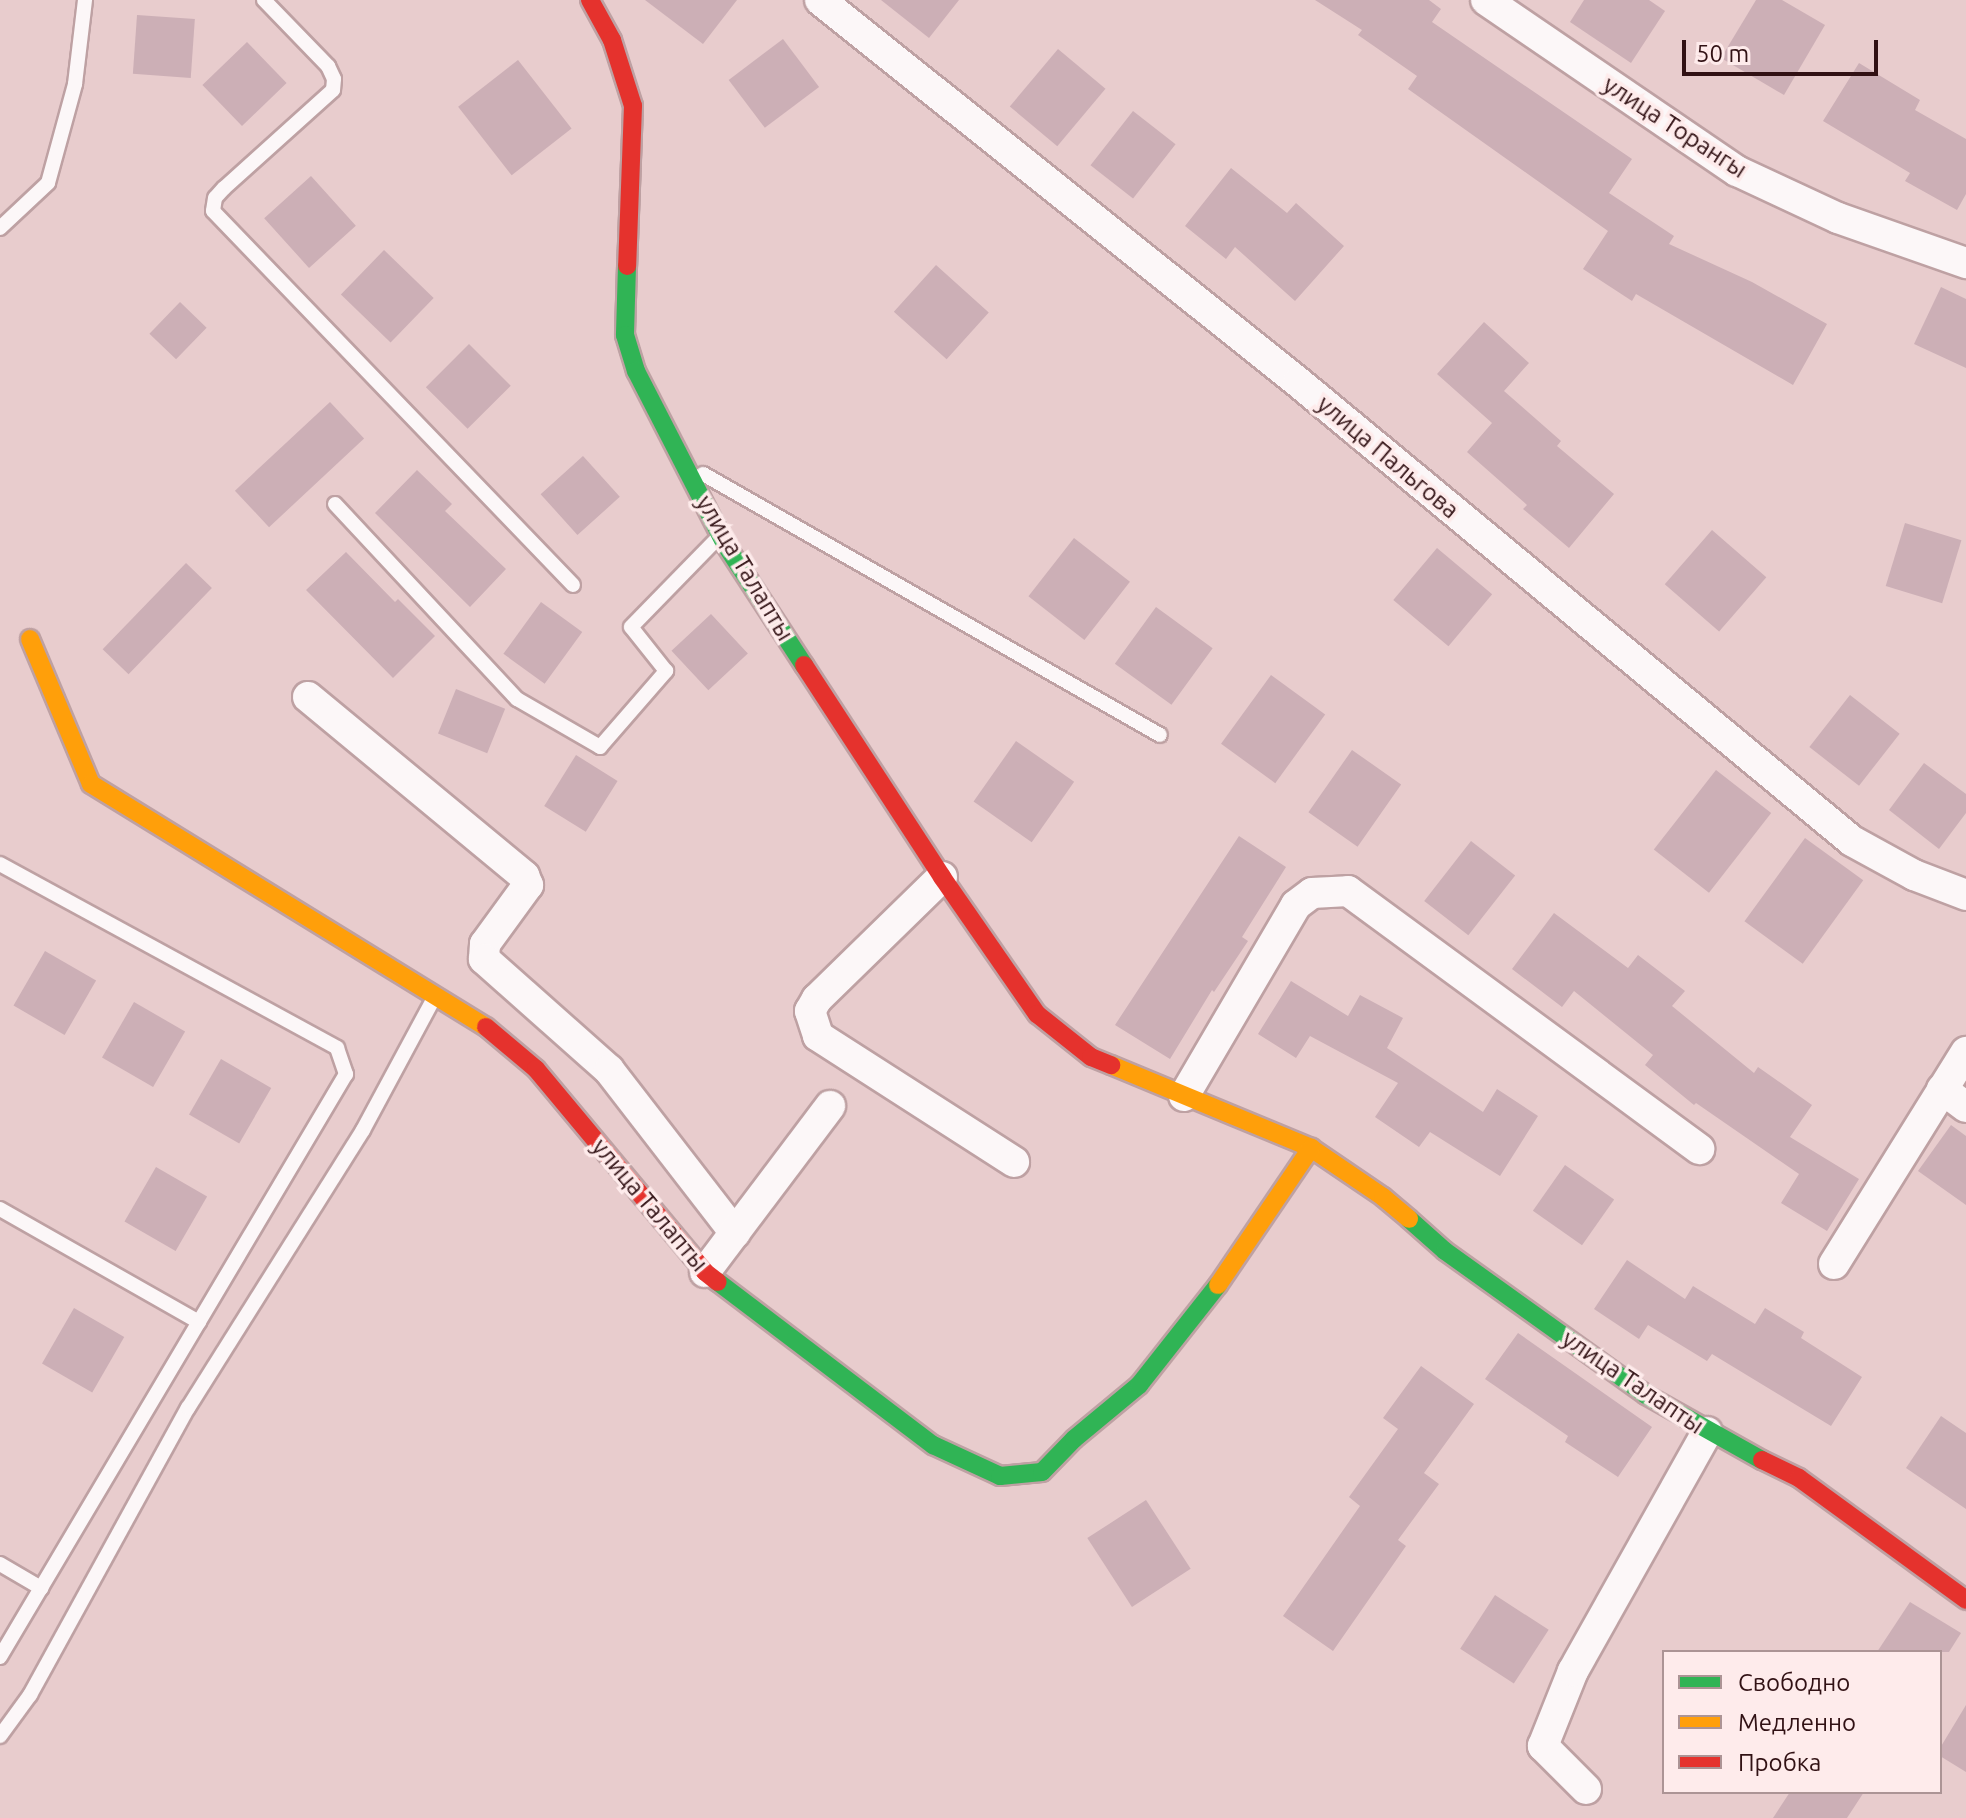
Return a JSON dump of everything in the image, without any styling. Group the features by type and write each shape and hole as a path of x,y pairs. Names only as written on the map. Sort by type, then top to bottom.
{"street":[{"name":"улица Талапты","path":"590,0 612,40 633,106 625,335 636,371 720,536 942,877 1037,1014 1091,1057 1311,1148 1383,1197 1445,1251 1592,1358 1707,1432 1811,1485 1966,1600"},
{"name":"улица Пальгова","path":"820,0 1298,382 1852,841 1914,875 1966,895"},
{"name":"улица Торангы","path":"1486,0 1737,171 1838,218 1966,263"},
{"name":"улица Талапты","path":"30,639 91,784 478,1021 536,1069 705,1272 933,1445 1000,1476 1042,1472 1160,1362 1227,1273 1311,1148"},
{"path":"308,697 524,876 528,885 485,944 484,959 609,1070 735,1233"},
{"path":"942,877 817,999 810,1011 818,1036 1014,1162"},
{"path":"1184,1096 1296,905 1312,893 1348,891 1699,1149"},
{"path":"1834,1264 1954,1098 1966,1052"},
{"path":"705,1272 830,1106"},
{"path":"1586,1789 1543,1746 1573,1671 1707,1432"}],"lane":[{"path":"0,228 24,209 48,183 75,84 85,0"},
{"path":"264,0 328,66 334,79 333,90 224,188 215,198 213,211 573,585"},
{"path":"0,214 24,209"},
{"path":"685,464 1160,735"},
{"path":"335,504 517,699 600,747 666,671 631,627 720,536"},
{"path":"0,864 337,1048 346,1074 0,1657"},
{"path":"0,1736 30,1695 188,1408 363,1130 435,996"},
{"path":"0,1209 199,1322"},
{"path":"0,1564 41,1588"}],"building":[{"path":"645,0 737,0 703,44"},
{"path":"881,0 959,0 929,38"},
{"path":"1315,0 1429,0 1441,9 1432,22 1632,159 1609,193 1674,236 1669,244 1752,282 1827,324 1793,385 1636,294 1632,301 1583,269 1608,231 1408,89 1417,76 1358,35 1362,30"},
{"path":"1584,0 1649,0 1665,11 1631,63 1570,22"},
{"path":"1756,0 1782,0 1825,25 1784,95 1721,58"},
{"path":"137,15 195,19 191,78 133,74"},
{"path":"783,39 819,87 765,128 729,80"},
{"path":"247,42 287,83 242,126 202,85"},
{"path":"1058,49 1105,89 1057,146 1010,106"},
{"path":"518,60 572,129 512,175 458,107"},
{"path":"1859,63 1920,100 1915,110 1966,139 1966,194 1957,210 1905,181 1910,173 1823,121"},
{"path":"1133,111 1176,144 1133,199 1091,165"},
{"path":"1231,168 1287,213 1296,203 1344,246 1295,301 1235,247 1226,259 1185,226"},
{"path":"311,176 356,226 309,268 264,218"},
{"path":"384,250 434,298 391,343 341,295"},
{"path":"936,265 989,313 947,359 894,312"},
{"path":"1941,287 1966,299 1966,368 1914,344"},
{"path":"180,302 207,328 176,359 149,334"},
{"path":"1484,322 1529,363 1504,391 1561,441 1557,446 1614,494 1569,548 1523,509 1527,505 1467,452 1492,423 1437,374"},
{"path":"469,344 511,386 468,429 426,387"},
{"path":"330,402 364,439 269,527 235,491"},
{"path":"583,456 620,497 577,535 541,494"},
{"path":"417,470 452,504 445,511 506,569 470,607 375,513"},
{"path":"1905,523 1961,540 1942,603 1886,586"},
{"path":"1712,530 1766,577 1719,632 1665,584"},
{"path":"1074,538 1130,582 1084,640 1028,596"},
{"path":"1437,548 1492,594 1448,646 1393,600"},
{"path":"346,552 395,602 398,599 435,636 393,678 306,590"},
{"path":"186,563 212,588 129,674 103,649"},
{"path":"541,602 582,632 545,684 503,654"},
{"path":"1156,607 1213,648 1171,705 1115,664"},
{"path":"711,614 748,653 708,690 672,651"},
{"path":"1271,675 1325,714 1275,783 1221,744"},
{"path":"456,689 505,709 487,753 438,734"},
{"path":"1850,695 1900,734 1859,786 1809,747"},
{"path":"1016,741 1074,782 1032,842 974,802"},
{"path":"1352,750 1401,784 1358,847 1308,812"},
{"path":"576,755 618,781 586,832 544,806"},
{"path":"1924,763 1966,794 1966,813 1939,849 1889,810"},
{"path":"1716,770 1771,813 1709,893 1654,850"},
{"path":"1239,836 1286,867 1242,937 1248,941 1214,992 1212,990 1170,1059 1115,1025"},
{"path":"1805,838 1863,880 1803,964 1744,921"},
{"path":"1471,841 1515,875 1468,935 1424,901"},
{"path":"1554,913 1628,968 1638,955 1685,991 1672,1006 1754,1073 1758,1067 1812,1105 1790,1137 1859,1179 1827,1231 1781,1203 1799,1174 1696,1103 1694,1105 1645,1065 1653,1055 1574,991 1562,1007 1512,969"},
{"path":"45,951 96,980 65,1035 14,1006"},
{"path":"1291,981 1348,1016 1360,995 1403,1018 1387,1048 1483,1112 1497,1089 1538,1116 1500,1176 1430,1132 1419,1147 1375,1117 1398,1083 1310,1036 1296,1058 1258,1034"},
{"path":"134,1002 185,1032 153,1087 102,1057"},
{"path":"221,1059 271,1088 239,1143 189,1114"},
{"path":"1951,1125 1966,1136 1966,1205 1918,1171"},
{"path":"1565,1165 1614,1199 1582,1245 1533,1211"},
{"path":"156,1167 207,1196 176,1251 124,1222"},
{"path":"1627,1260 1685,1299 1693,1286 1755,1324 1765,1308 1804,1332 1801,1338 1862,1377 1831,1426 1712,1354 1707,1361 1648,1325 1639,1339 1594,1309"},
{"path":"74,1308 124,1337 92,1392 42,1363"},
{"path":"1518,1333 1652,1427 1618,1477 1565,1442 1568,1436 1485,1379"},
{"path":"1421,1366 1474,1404 1424,1473 1439,1484 1398,1540 1406,1546 1333,1651 1283,1616 1360,1506 1349,1497 1398,1429 1383,1418"},
{"path":"1941,1416 1966,1433 1966,1509 1906,1468"},
{"path":"1146,1500 1191,1569 1132,1607 1087,1538"},
{"path":"1495,1595 1549,1630 1514,1684 1460,1649"},
{"path":"1910,1602 1961,1633 1949,1652 1878,1650"},
{"path":"1966,1705 1966,1772 1942,1757 1942,1745"},
{"path":"1789,1794 1863,1794 1847,1818 1773,1818"}],"traffic: fast":[{"path":"627,266 625,335 636,371 725,544 804,665"},
{"path":"1409,1219 1445,1251 1646,1395 1762,1460"},
{"path":"718,1282 933,1445 1000,1476 1042,1472 1074,1439 1139,1385 1218,1285"}],"traffic: slow":[{"path":"30,639 91,784 486,1027"},
{"path":"1111,1065 1311,1148 1383,1197 1409,1219"},
{"path":"1218,1285 1311,1148"}],"traffic: jam":[{"path":"590,0 612,40 633,106 627,266"},
{"path":"804,665 942,877 1037,1014 1091,1057 1111,1065"},
{"path":"486,1027 536,1069 705,1272 718,1282"},
{"path":"1762,1460 1799,1478 1966,1600"}]}
